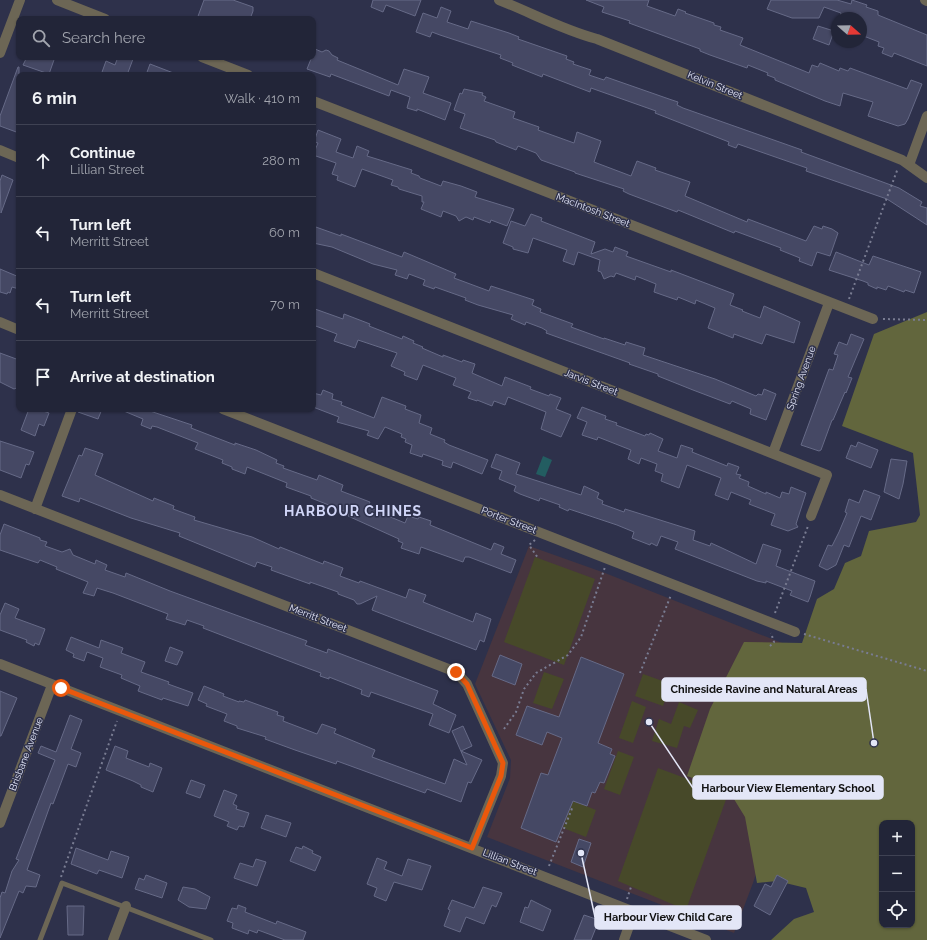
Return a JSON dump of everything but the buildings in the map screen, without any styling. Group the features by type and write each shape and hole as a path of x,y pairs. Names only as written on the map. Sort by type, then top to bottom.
{"street":[{"path":"0,53 20,0"},
{"path":"57,0 97,16"},
{"name":"Kelvin Street","path":"499,0 536,15 551,23 598,39 905,162 927,178"},
{"path":"210,60 240,72"},
{"name":"MacIntosh Street","path":"316,102 829,303 874,319"},
{"path":"905,162 927,116"},
{"path":"0,150 16,157"},
{"name":"Jarvis Street","path":"316,274 827,475 811,516"},
{"name":"Spring Avenue","path":"773,453 829,303"},
{"path":"0,322 16,329"},
{"path":"35,509 71,412"},
{"name":"Porter Street","path":"231,412 795,632"},
{"name":"Merritt Street","path":"0,495 456,672 467,684 503,763 501,776 472,848"},
{"name":"Lillian Street","path":"0,664 121,710 706,940"},
{"name":"Brisbane Avenue","path":"0,823 52,685"},
{"path":"113,940 126,906"},
{"path":"624,940 634,912"}],"lane":[{"path":"40,940 62,883 126,906 211,940"}],"path":[{"path":"846,309 905,162"},
{"path":"874,319 927,320"},
{"path":"774,616 811,516"},
{"path":"538,558 529,545 534,543 539,532"},
{"path":"504,729 516,712 524,689 536,673 568,655 581,637 608,559"},
{"path":"640,673 675,585"},
{"path":"769,630 773,635 774,642 770,646"},
{"path":"795,632 927,670"},
{"path":"62,883 61,875 121,710"},
{"path":"549,866 573,806"},
{"path":"626,900 631,887"}],"shaded area":[{"path":"927,312 927,940 771,940 794,919 814,912 806,888 777,881 757,883 745,817 729,791 687,776 710,709 744,642 802,643 817,599 834,589 845,563 861,556 869,531 916,522 920,515 913,453 842,426 874,334"},
{"path":"543,456 552,460 545,477 536,474"},
{"path":"529,546 605,573 825,660 753,883 734,933 487,837 510,778 511,760 475,684"},
{"path":"535,557 595,579 564,665 504,642"},
{"path":"544,672 564,679 552,709 533,703"},
{"path":"643,674 671,684 663,706 635,696"},
{"path":"632,701 646,707 633,743 619,738"},
{"path":"679,702 698,710 690,728 684,726 677,748 652,741 659,719 671,724"},
{"path":"618,751 634,757 620,795 604,789"},
{"path":"658,768 728,794 686,910 618,881"},
{"path":"573,801 596,810 586,837 563,828"}],"place":[{"name":"Harbour View Elementary School","path":"649,722"},
{"name":"Chineside Ravine and Natural Areas","path":"874,743"},
{"name":"Harbour View Child Care","path":"581,853"}],"district":[{"name":"HARBOUR CHINES","path":"353,511"}],"route":[{"path":"61,688 121,710 472,848 501,776 503,763 467,684 456,672"}]}
